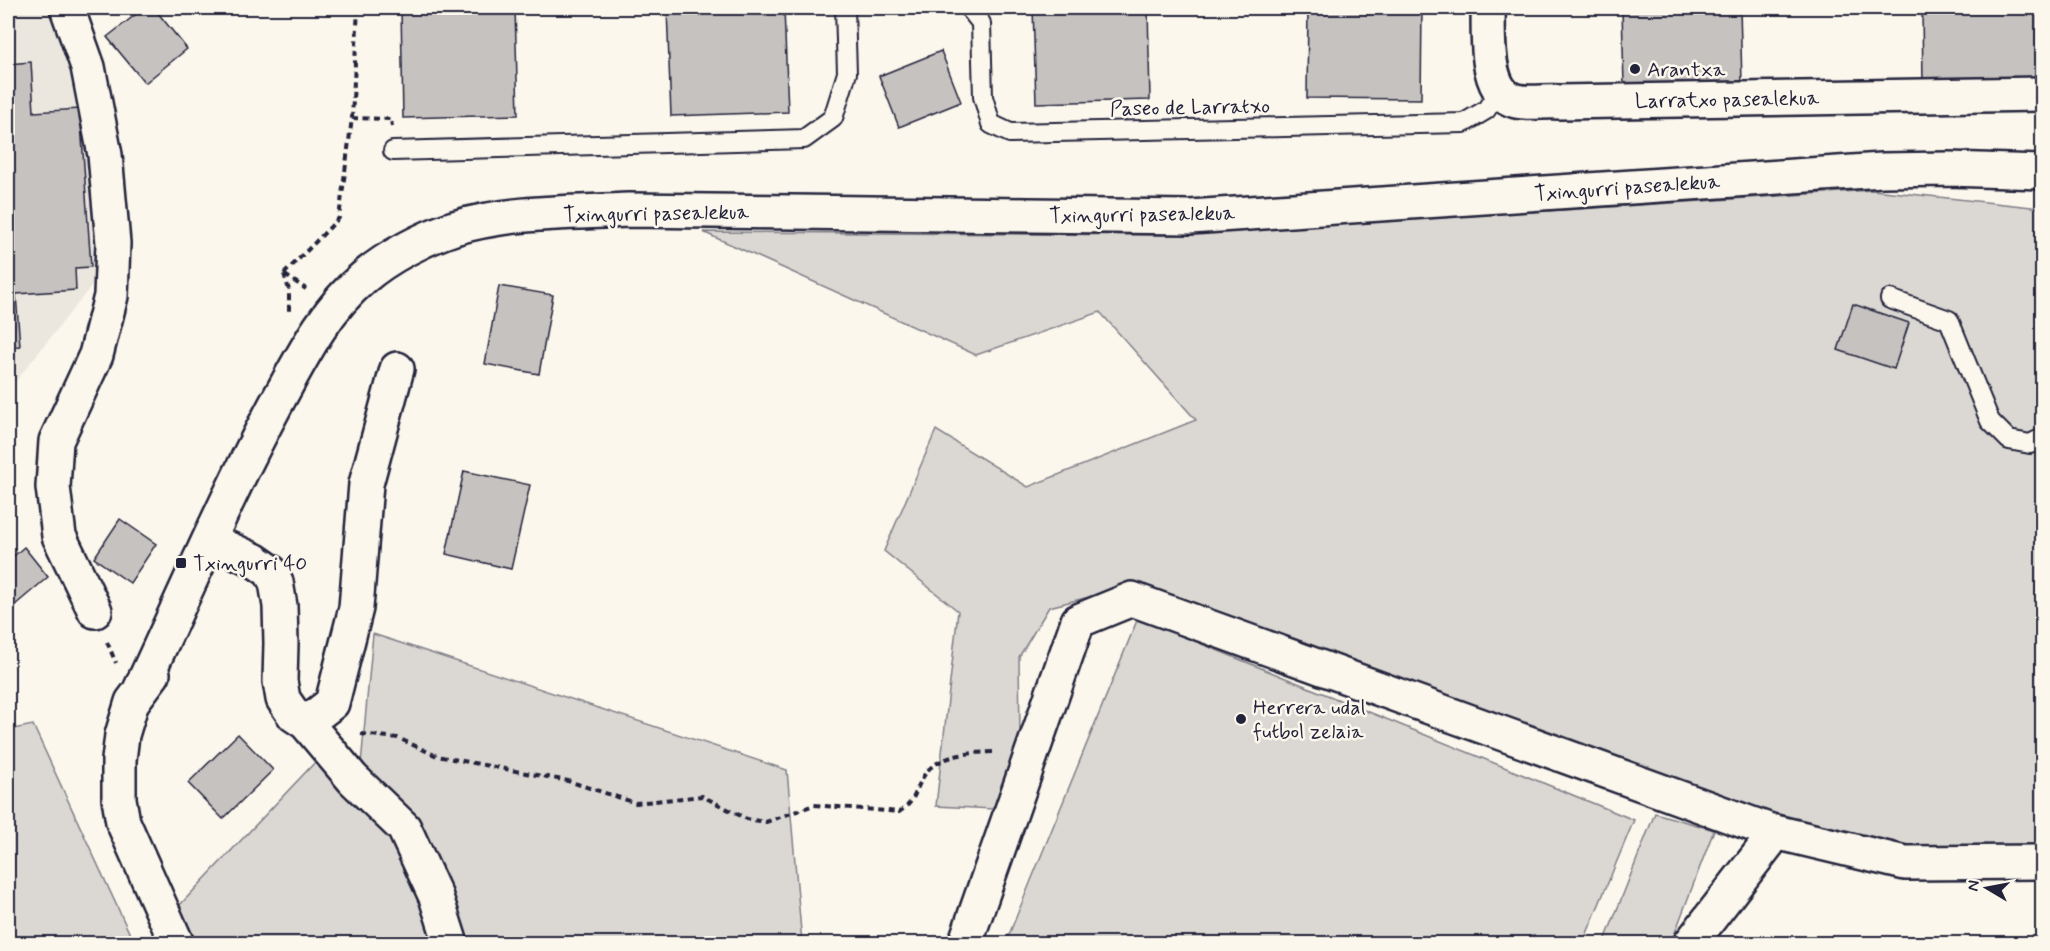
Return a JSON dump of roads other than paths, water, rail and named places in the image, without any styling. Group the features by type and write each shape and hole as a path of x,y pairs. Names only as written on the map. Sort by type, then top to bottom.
{"street":[{"path":"68,8 88,67 97,111 105,155 113,243 111,296 99,345 56,441 53,487 59,536 94,611"},
{"path":"1488,8 1492,78 1500,90"},
{"name":"Larratxo pasealekua","path":"1500,90 1515,100 1559,102 2043,94"},
{"name":"Txingurri pasealekua","path":"177,944 123,822 119,799 119,760 122,735 136,696 218,544 245,509 298,364 314,336 334,308 363,277 405,249 454,228 499,218 629,210 1190,216 1882,170 1948,169 2043,172"},
{"path":"306,723 332,703 356,608 366,484 397,369"},
{"path":"218,544 254,560 270,571 276,582 281,634 280,681 283,699 294,715 306,723 353,779 404,828 436,897 451,944"},
{"path":"965,944 1078,621 1132,599 1771,831 1905,863 2043,862"},
{"path":"1690,944 1767,843 1771,831"}],"lane":[{"path":"393,151 804,140 833,118 847,73 845,8"},
{"name":"Paseo de Larratxo","path":"969,8 981,23 983,97 991,124 1010,133 1464,123 1486,110 1500,90"},
{"path":"1890,299 1949,320 1990,421 2009,440 2030,444 2043,438"}],"place":[{"name":"Arantxa","path":"1635,69"},
{"name":"Txingurri 40","path":"181,563"},
{"name":"Herrera udal futbol zelaia","path":"1241,719"}]}
